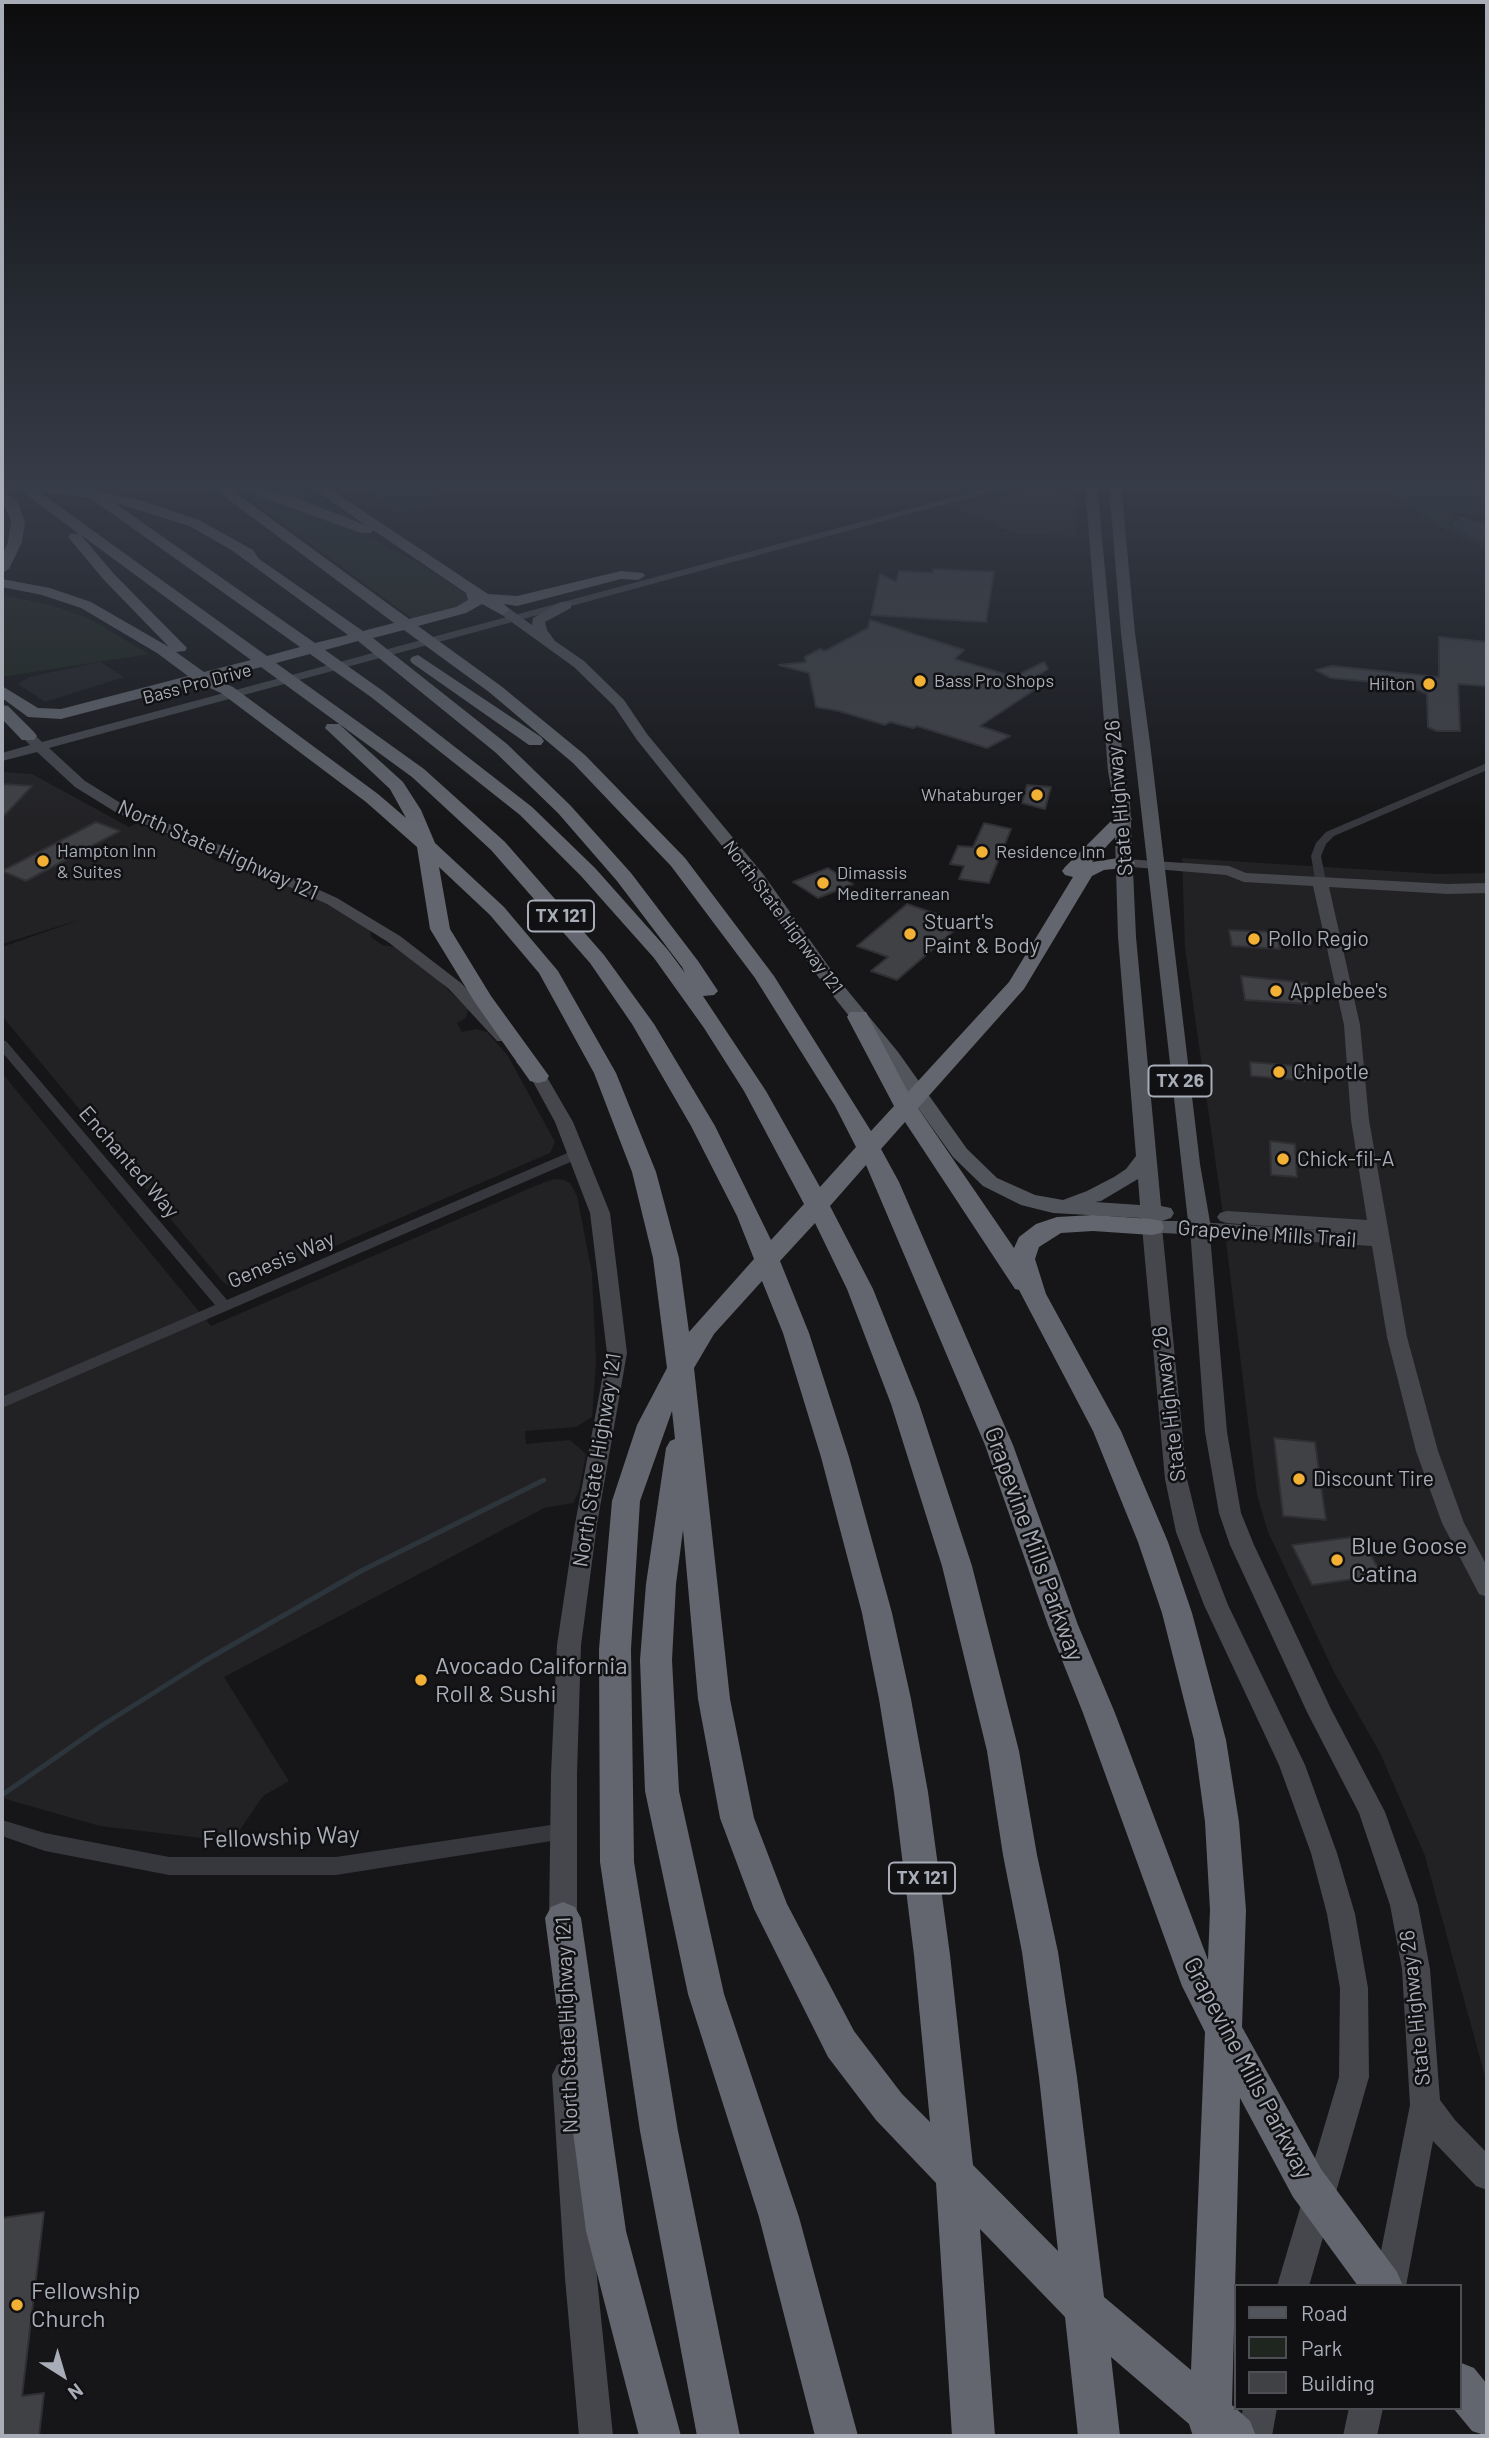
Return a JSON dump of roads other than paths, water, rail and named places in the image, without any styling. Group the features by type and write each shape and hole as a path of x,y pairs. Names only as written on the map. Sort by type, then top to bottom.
{"highway":[{"path":"65,599 106,615 163,650 205,681 210,690 361,790 472,886 548,971 605,1073 644,1172 666,1258 685,1409 715,1699 737,1818 772,1909 841,2044 889,2107 1083,2306 1235,2436"},
{"path":"130,599 171,642 219,678 210,690"},
{"name":"TX 121","path":"175,599 436,789 498,846 597,959 643,1024 703,1126 749,1216 796,1334 835,1457 877,1613 911,1791 960,2227 973,2436"},
{"name":"TX 121","path":"241,599 377,694 526,811 562,846 661,954 687,988 737,1062 836,1239 879,1334 957,1566 982,1657 1003,1751 1042,1965 1078,2241 1099,2436"},
{"path":"256,599 296,628 308,646"},
{"path":"315,599 518,728 642,827"},
{"path":"372,599 495,688 579,759 642,827"},
{"path":"2,691 34,713 51,715 210,690 453,612 474,604 476,599"},
{"path":"485,599 508,614"},
{"path":"507,599 520,601 529,599"},
{"path":"320,602 451,704 564,809 624,877 691,965 725,1021 737,1062"},
{"path":"295,685 297,697 397,786 412,810 426,845 440,929 481,997 538,1076"},
{"path":"5,714 34,741"},
{"path":"2,736 7,730 5,714"},
{"path":"1053,923 1059,900 1074,868 1123,819"},
{"name":"Grapevine Mills Parkway","path":"642,827 678,862 764,976 846,1106 887,1182 999,1445 1063,1625 1099,1713 1200,1986 1307,2182 1382,2284"},
{"path":"718,2436 659,2131 617,1862 615,1649 626,1501 651,1425 688,1353 722,1307 1017,985 1085,872 1100,865 1126,870"},
{"path":"858,1017 898,1095 1012,1269 1033,1294"},
{"path":"1151,1219 1080,1222 1045,1230 1028,1243 1022,1259 1033,1294 1107,1431 1153,1542 1177,1613 1210,1740 1222,1822 1228,1910 1209,2436"},
{"path":"685,1409 661,1584 656,1660 662,1791 706,1994 779,2217 836,2436"},
{"path":"563,1918 606,2231 660,2436"},
{"path":"1461,2385 1487,2416"}],"main road":[{"name":"Bass Pro Drive","path":"2,758 34,741 210,690 441,632 560,599"},
{"name":"Bass Pro Drive","path":"508,614 590,599"},
{"name":"State Highway 26","path":"1102,599 1114,755 1123,819 1127,937 1176,1479 1188,1532 1216,1605 1292,1765 1324,1853 1338,1902 1354,1988 1354,2077 1294,2284"},
{"name":"State Highway 26","path":"1126,599 1199,1221 1216,1432 1230,1513 1242,1545 1320,1712 1372,1812 1392,1867 1404,1905 1416,1969 1425,2105"},
{"path":"549,642 540,630 538,621 566,605"},
{"name":"North State Highway 121","path":"508,614 579,664 619,703 642,737 757,878 960,1153 974,1168 1005,1191 1053,1206"},
{"path":"1108,671 1124,688 1128,740 1143,750"},
{"name":"Bass Pro Drive","path":"2,743 34,741"},
{"name":"North State Highway 121","path":"34,741 80,784 122,810 206,844 332,901 394,939 455,986 538,1076 564,1122 600,1213 617,1353 586,1524 569,1645 563,1918 565,2048 581,2278 596,2436"},
{"path":"1114,755 1132,759 1140,793 1150,803"},
{"path":"2,758 57,762"},
{"path":"1126,870 1226,882 1244,877 1320,882 1352,1025 1360,1120 1397,1337 1427,1451 1453,1523 1487,1588"},
{"path":"1053,1206 1078,1201 1109,1188 1133,1173 1146,1156"},
{"name":"Grapevine Mills Trail","path":"1053,1206 1151,1219 1381,1234"},
{"path":"1425,2105 1444,2131 1487,2175"},
{"path":"1390,2284 1425,2105"},
{"path":"1255,2436 1260,2410"},
{"path":"1360,2436 1366,2410"}],"street":[{"path":"1487,766 1330,834 1321,844 1316,856 1320,882 1448,889 1487,888"},
{"name":"Enchanted Way","path":"2,1044 225,1307"},
{"name":"Genesis Way","path":"2,1403 576,1154"},
{"name":"Fellowship Way","path":"2,1828 45,1842 169,1866 336,1866 564,1831"}],"waterway":[{"path":"2,1795 101,1726 206,1660 361,1571 544,1480"}],"place":[{"name":"Bass Pro Shops","path":"920,681"},
{"name":"Hilton","path":"1429,684"},
{"name":"Whataburger","path":"1037,795"},
{"name":"Residence Inn","path":"982,852"},
{"name":"Hampton Inn & Suites","path":"43,861"},
{"name":"Dimassis Mediterranean","path":"823,883"},
{"name":"Stuart's Paint & Body","path":"910,934"},
{"name":"Pollo Regio","path":"1254,939"},
{"name":"Applebee's","path":"1276,991"},
{"name":"Chipotle","path":"1279,1072"},
{"name":"Chick-fil-A","path":"1283,1159"},
{"name":"Discount Tire","path":"1299,1479"},
{"name":"Blue Goose Catina","path":"1337,1560"},
{"name":"Avocado California Roll & Sushi","path":"421,1680"},
{"name":"Fellowship Church","path":"17,2305"}]}
